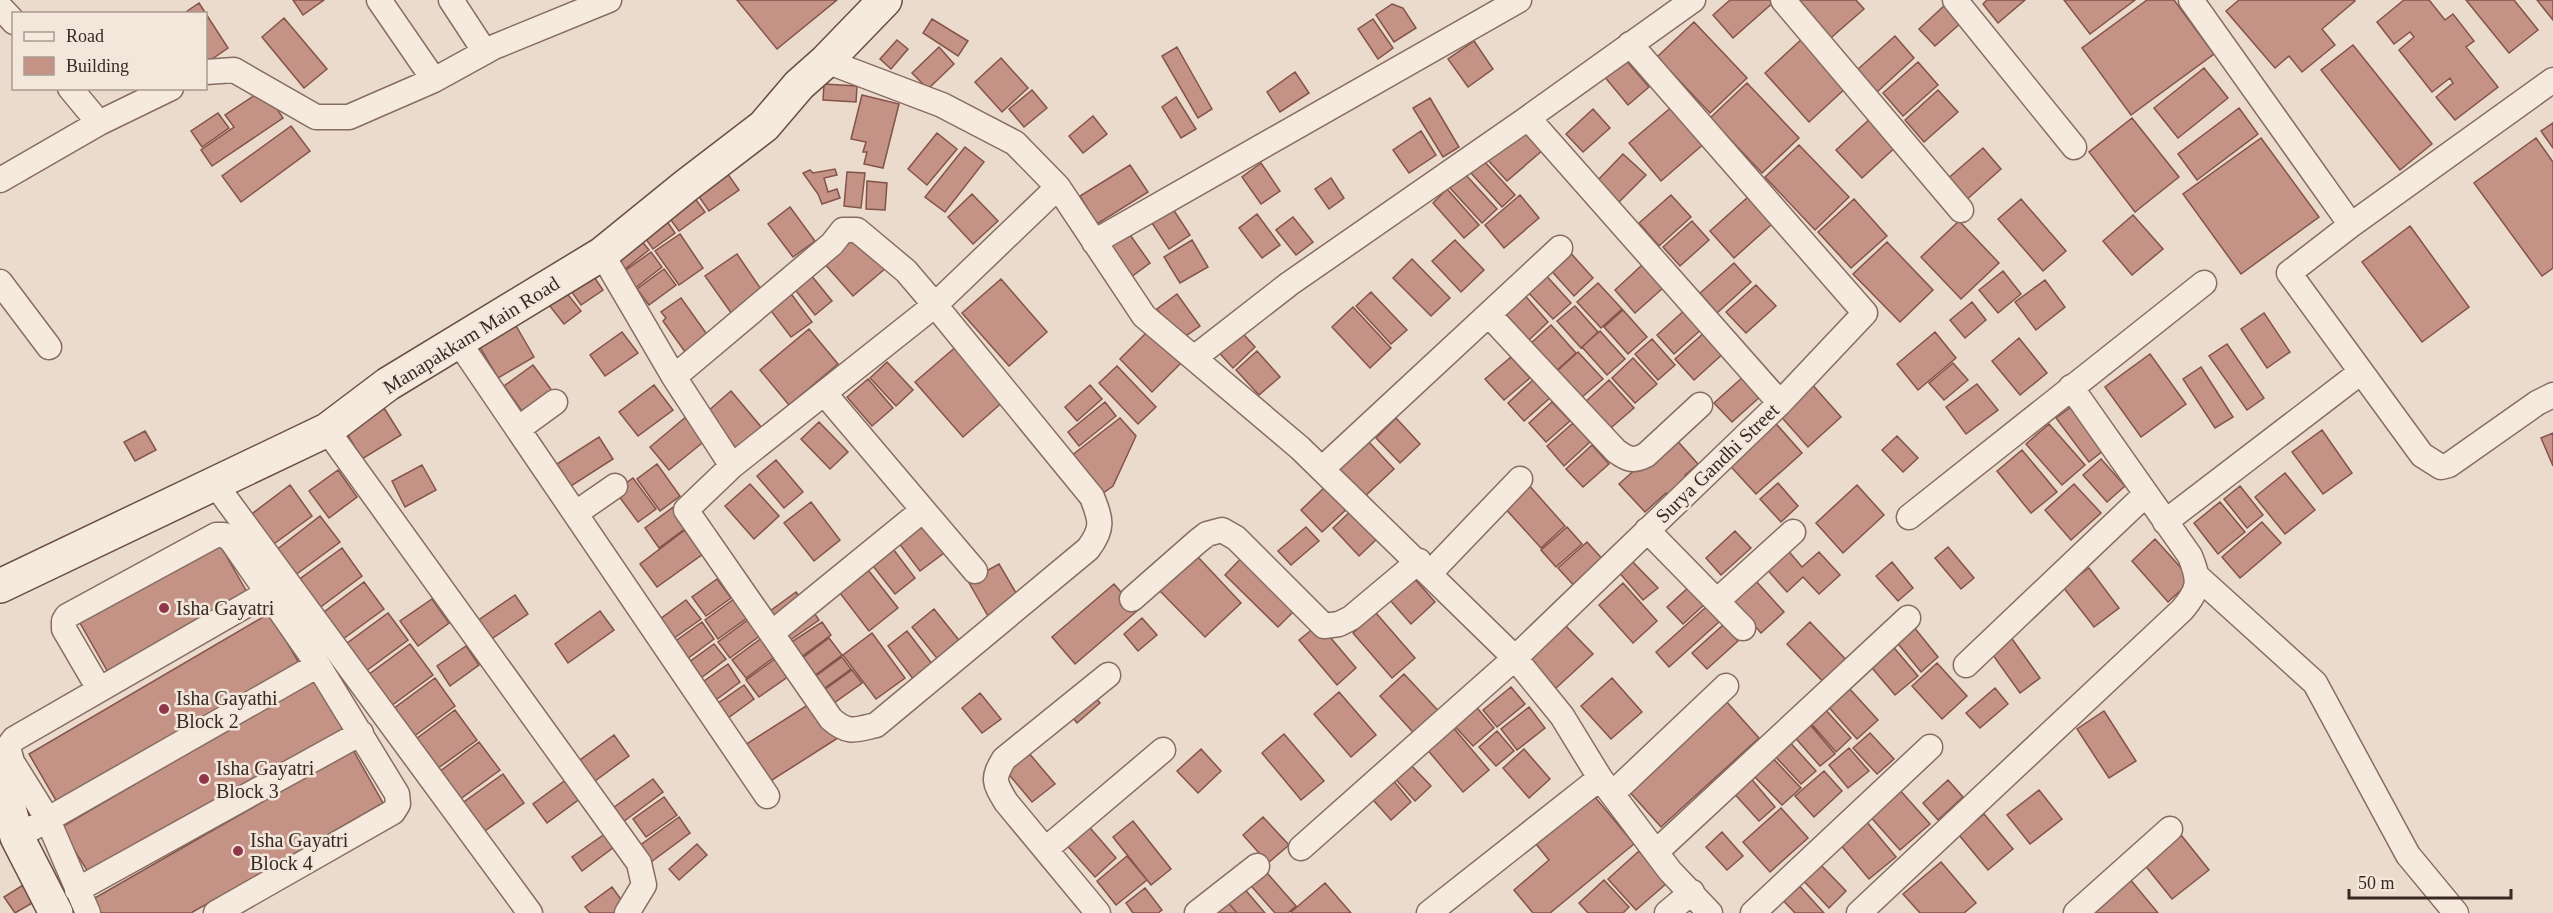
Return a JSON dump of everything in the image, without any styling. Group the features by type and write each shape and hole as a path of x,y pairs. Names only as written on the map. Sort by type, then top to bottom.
{"main road":[{"name":"Manapakkam Main Road","path":"0,586 327,430 388,384 602,254 687,184 764,126 799,86 885,0"},
{"path":"0,775 17,837 66,902"}],"street":[{"path":"379,0 434,80"},
{"path":"452,0 486,52"},
{"path":"207,72 234,70 316,117 349,117 434,80 486,52 609,0"},
{"path":"1094,242 1519,0"},
{"path":"1194,358 1288,284 1528,118 1693,0"},
{"path":"1782,0 1960,210"},
{"path":"1955,0 2074,147"},
{"path":"2191,0 2351,225"},
{"path":"0,7 12,20"},
{"name":"Surya Gandhi Street","path":"1301,848 1515,658 1780,404 1865,314 1630,44"},
{"path":"826,61 942,105 1015,143 1058,187 1144,316 1283,433 1424,567 1515,658 1562,716 1606,786 1670,871 1710,913"},
{"path":"2553,81 2351,225 2289,273 2422,455 2440,467 2449,465 2537,403 2553,395"},
{"path":"72,90 99,123"},
{"path":"0,180 99,123 167,90"},
{"path":"1528,118 1780,404"},
{"path":"674,377 832,244 843,230 857,230 906,271 935,304 1092,497 1100,519 1099,534 1088,549 876,725 855,730 842,729 831,719 686,510 732,466 935,304 1058,187"},
{"path":"1322,469 1560,248"},
{"path":"602,254 674,377 732,466"},
{"path":"0,282 49,347"},
{"path":"1909,517 2204,284"},
{"path":"1489,315 1627,459 1637,460 1646,455 1700,405"},
{"path":"458,341 767,796"},
{"path":"2166,522 2361,372"},
{"path":"2071,387 2190,556 2198,577 2315,683 2408,855 2456,913"},
{"path":"824,393 975,571"},
{"path":"518,429 555,402"},
{"path":"327,430 639,863 644,885 627,913"},
{"path":"1132,599 1197,541 1207,534 1222,530 1236,537 1324,626 1339,624 1424,567 1520,479"},
{"path":"215,484 530,913"},
{"path":"576,513 615,486"},
{"path":"1966,665 2146,494"},
{"path":"772,633 923,510"},
{"path":"1647,530 1743,628"},
{"path":"1717,601 1793,532"},
{"path":"99,689 64,629 67,616 216,535 224,535 231,540 318,665 397,794 398,804 393,812 216,913"},
{"path":"1859,913 2182,610 2194,596 2198,577"},
{"path":"66,902 46,818 12,762 8,747 14,739 267,592"},
{"path":"1656,852 1908,618"},
{"path":"17,837 46,818 318,665"},
{"path":"1098,913 1006,802 996,786 995,775 1004,759 1108,675"},
{"path":"1429,913 1606,786 1726,686"},
{"path":"66,902 361,734"},
{"path":"1753,913 1930,747"},
{"path":"1046,849 1163,750"},
{"path":"2076,913 2170,830"},
{"path":"1197,913 1257,866"},
{"path":"1667,913 1692,892"},
{"path":"66,902 88,913"}],"building":[{"path":"293,0 324,0 303,15"},
{"path":"737,0 837,0 777,49"},
{"path":"1730,0 1776,0 1733,38 1713,15"},
{"path":"1787,0 1856,0 1864,9 1825,43"},
{"path":"1987,0 2025,0 1998,23 1983,4"},
{"path":"2064,0 2135,0 2090,34"},
{"path":"2147,0 2174,0 2214,54 2131,115 2082,48"},
{"path":"2239,0 2355,1 2322,29 2335,45 2302,72 2289,56 2275,68 2226,11"},
{"path":"2404,0 2429,0 2445,20 2453,14 2474,41 2466,47 2498,87 2455,120 2436,97 2453,83 2450,78 2432,92 2399,50 2414,37 2410,32 2394,44 2377,22"},
{"path":"2466,0 2514,0 2538,30 2509,53"},
{"path":"2537,0 2553,0 2553,20"},
{"path":"199,3 205,12 186,12"},
{"path":"1392,4 1403,8 1416,28 1394,42 1376,15"},
{"path":"1946,4 1962,22 1935,46 1919,29"},
{"path":"207,15 228,48 207,62"},
{"path":"284,18 327,69 304,88 262,37"},
{"path":"932,19 968,41 958,56 923,33"},
{"path":"1373,19 1393,48 1378,59 1358,29"},
{"path":"1694,22 1747,78 1710,113 1657,57"},
{"path":"1895,36 1914,58 1877,92 1857,70"},
{"path":"1804,37 1848,86 1809,122 1765,73"},
{"path":"897,40 908,49 891,69 880,59"},
{"path":"1474,41 1493,69 1468,87 1448,59"},
{"path":"2353,45 2432,144 2400,170 2321,70"},
{"path":"939,47 954,64 928,89 912,73"},
{"path":"1177,47 1212,109 1198,118 1162,56"},
{"path":"1001,58 1028,88 1002,112 975,82"},
{"path":"1624,58 1649,87 1628,105 1604,76"},
{"path":"1918,62 1938,85 1903,116 1883,93"},
{"path":"2204,68 2228,98 2178,138 2154,108"},
{"path":"1295,72 1309,93 1280,112 1267,92"},
{"path":"1747,83 1799,138 1762,173 1710,118"},
{"path":"824,84 857,86 856,102 823,100"},
{"path":"264,89 283,118 212,166 201,150 234,127 225,115"},
{"path":"1032,90 1047,108 1024,127 1009,109"},
{"path":"1938,90 1958,112 1924,142 1905,120"},
{"path":"862,95 899,104 883,168 864,164 867,152 863,152 866,142 851,139"},
{"path":"1176,97 1196,129 1181,138 1162,107"},
{"path":"1430,98 1459,147 1443,157 1413,108"},
{"path":"1674,105 1706,142 1661,181 1629,143"},
{"path":"2239,108 2258,134 2197,180 2178,154"},
{"path":"1593,109 1610,128 1583,152 1566,134"},
{"path":"218,113 229,128 202,147 191,131"},
{"path":"1093,116 1107,134 1083,153 1069,136"},
{"path":"1873,116 1899,144 1862,178 1836,150"},
{"path":"2132,118 2179,177 2135,212 2089,152"},
{"path":"2553,123 2553,148 2541,131"},
{"path":"291,126 310,151 241,202 222,176"},
{"path":"1522,126 1543,150 1507,181 1486,158"},
{"path":"1421,131 1436,155 1409,173 1393,150"},
{"path":"937,133 957,149 927,185 908,169"},
{"path":"2261,138 2319,217 2241,274 2183,194"},
{"path":"2536,138 2553,162 2553,268 2542,276 2474,183"},
{"path":"1799,145 1849,197 1815,230 1765,177"},
{"path":"965,147 984,162 945,212 925,197"},
{"path":"1983,148 2001,169 1964,202 1945,181"},
{"path":"1623,154 1646,175 1618,203 1596,182"},
{"path":"1483,160 1515,195 1502,207 1470,172"},
{"path":"1261,163 1280,191 1261,204 1242,177"},
{"path":"1130,165 1148,192 1097,224 1080,196"},
{"path":"835,169 837,175 824,178 828,192 837,189 840,198 822,204 818,194 803,173 810,170 813,173"},
{"path":"725,170 739,190 709,211 695,191"},
{"path":"847,172 865,173 861,208 844,206"},
{"path":"1465,174 1497,209 1482,223 1450,188"},
{"path":"1331,178 1344,198 1329,209 1315,189"},
{"path":"867,181 887,183 885,210 866,209"},
{"path":"1447,189 1479,225 1464,238 1433,203"},
{"path":"691,193 705,212 679,231 665,212"},
{"path":"972,194 998,221 973,244 948,217"},
{"path":"1520,195 1539,218 1504,248 1485,225"},
{"path":"1671,195 1691,217 1659,246 1639,223"},
{"path":"1748,197 1772,224 1734,258 1710,231"},
{"path":"1854,199 1887,236 1851,268 1818,232"},
{"path":"2021,199 2066,251 2043,271 1998,219"},
{"path":"1171,206 1190,235 1169,249 1150,220"},
{"path":"790,207 815,241 793,257 768,224"},
{"path":"662,214 675,233 653,249 640,231"},
{"path":"1257,214 1280,245 1262,258 1239,228"},
{"path":"2133,215 2163,249 2132,275 2103,241"},
{"path":"1293,217 1313,242 1296,255 1276,230"},
{"path":"1692,221 1709,240 1680,266 1663,247"},
{"path":"1959,221 1999,263 1961,299 1921,257"},
{"path":"2410,226 2469,307 2422,342 2362,262"},
{"path":"1128,232 1150,263 1127,280 1104,249"},
{"path":"856,233 886,268 853,296 823,262"},
{"path":"636,234 649,250 620,273 608,257"},
{"path":"680,234 703,268 679,285 655,251"},
{"path":"1192,240 1208,267 1180,283 1164,257"},
{"path":"1455,240 1484,270 1461,292 1432,261"},
{"path":"1887,242 1933,290 1900,322 1853,274"},
{"path":"1567,249 1593,278 1574,296 1547,266"},
{"path":"651,252 662,267 634,289 622,273"},
{"path":"737,254 765,295 734,317 705,276"},
{"path":"1412,259 1450,298 1431,316 1393,278"},
{"path":"1734,263 1751,282 1717,313 1700,293"},
{"path":"1642,265 1663,288 1635,313 1615,290"},
{"path":"588,268 603,290 581,305 566,284"},
{"path":"664,269 676,285 649,305 637,289"},
{"path":"806,269 832,301 815,315 789,282"},
{"path":"1542,271 1571,303 1553,319 1524,288"},
{"path":"2003,271 2021,294 1998,313 1979,290"},
{"path":"1001,279 1047,332 1009,366 962,313"},
{"path":"2045,280 2065,307 2036,330 2015,302"},
{"path":"1598,283 1622,309 1601,328 1577,302"},
{"path":"1756,285 1776,306 1746,333 1726,312"},
{"path":"562,287 581,311 564,324 545,300"},
{"path":"786,287 812,322 791,337 765,303"},
{"path":"1521,291 1548,322 1529,340 1501,309"},
{"path":"1371,292 1407,330 1391,344 1356,306"},
{"path":"1177,294 1200,326 1180,340 1157,309"},
{"path":"681,298 711,340 688,356 663,321 666,318 661,312"},
{"path":"1972,302 1986,320 1965,338 1950,320"},
{"path":"1575,306 1598,332 1581,348 1557,321"},
{"path":"1353,307 1391,348 1370,368 1332,327"},
{"path":"1687,308 1704,327 1674,354 1657,335"},
{"path":"1623,310 1647,337 1628,354 1604,327"},
{"path":"2264,313 2290,352 2267,368 2241,329"},
{"path":"511,317 534,357 498,378 475,339"},
{"path":"1551,325 1576,353 1555,372 1530,344"},
{"path":"1237,327 1255,347 1233,368 1214,347"},
{"path":"809,329 838,364 789,405 760,370"},
{"path":"1149,330 1181,363 1152,392 1120,359"},
{"path":"1600,331 1625,359 1607,375 1582,347"},
{"path":"1706,331 1725,352 1694,380 1675,359"},
{"path":"622,332 638,353 605,376 590,355"},
{"path":"1935,332 1956,358 1918,390 1897,364"},
{"path":"2019,338 2047,373 2020,395 1992,361"},
{"path":"1652,339 1675,365 1658,380 1635,354"},
{"path":"2227,344 2264,398 2247,410 2209,356"},
{"path":"958,345 1005,400 963,437 915,382"},
{"path":"1257,351 1280,377 1259,395 1236,370"},
{"path":"1578,352 1603,379 1581,398 1557,371"},
{"path":"2150,354 2186,404 2141,437 2105,387"},
{"path":"1511,357 1530,378 1504,400 1485,379"},
{"path":"1633,358 1657,384 1635,403 1612,378"},
{"path":"887,362 913,390 896,406 870,378"},
{"path":"1953,363 1968,380 1944,400 1929,383"},
{"path":"533,365 556,396 527,418 504,386"},
{"path":"1117,366 1156,407 1138,424 1099,383"},
{"path":"2201,367 2233,417 2215,428 2183,379"},
{"path":"1744,376 1761,396 1732,422 1714,403"},
{"path":"868,379 893,408 872,426 847,397"},
{"path":"1534,379 1551,397 1524,421 1508,403"},
{"path":"1609,380 1634,408 1606,432 1582,405"},
{"path":"1810,382 1841,417 1808,447 1777,412"},
{"path":"1977,384 1998,410 1966,434 1946,407"},
{"path":"654,385 673,410 638,436 619,412"},
{"path":"1090,385 1102,399 1077,421 1065,407"},
{"path":"731,391 762,428 736,448 707,412"},
{"path":"1105,402 1116,416 1079,446 1068,432"},
{"path":"1552,402 1570,421 1546,442 1529,423"},
{"path":"2071,407 2104,450 2089,462 2056,418"},
{"path":"384,408 401,435 362,459 346,432"},
{"path":"687,416 707,439 669,470 650,447"},
{"path":"1770,417 1802,453 1756,494 1723,458"},
{"path":"1120,418 1136,436 1113,486 1099,496 1067,459"},
{"path":"1396,418 1420,444 1400,463 1376,438"},
{"path":"819,422 848,452 830,469 801,439"},
{"path":"1573,423 1590,442 1564,466 1547,446"},
{"path":"2049,424 2085,465 2062,485 2026,444"},
{"path":"2322,430 2352,473 2323,494 2292,452"},
{"path":"145,431 156,450 135,461 124,442"},
{"path":"2553,433 2553,466 2541,438"},
{"path":"1673,436 1698,464 1685,475 1693,485 1674,502 1666,493 1645,512 1619,484"},
{"path":"1897,436 1918,458 1903,472 1882,450"},
{"path":"599,437 613,459 571,486 557,464"},
{"path":"1367,440 1394,469 1362,499 1335,469"},
{"path":"1592,445 1609,464 1583,487 1566,469"},
{"path":"2022,450 2057,492 2031,513 1997,471"},
{"path":"2101,459 2125,486 2107,502 2083,475"},
{"path":"776,460 803,492 784,508 757,476"},
{"path":"657,464 680,496 660,511 637,479"},
{"path":"422,465 436,490 405,507 392,481"},
{"path":"338,470 357,497 329,518 309,491"},
{"path":"2285,473 2315,510 2285,534 2255,497"},
{"path":"633,478 656,509 638,522 615,491"},
{"path":"1527,483 1565,526 1541,548 1502,505"},
{"path":"1778,483 1798,506 1781,522 1760,499"},
{"path":"750,484 779,516 754,539 725,506"},
{"path":"2074,484 2101,513 2071,540 2045,510"},
{"path":"290,485 312,516 267,549 245,519"},
{"path":"1327,485 1349,507 1322,532 1301,510"},
{"path":"1857,485 1884,515 1843,553 1816,523"},
{"path":"2240,486 2263,515 2247,528 2224,499"},
{"path":"811,502 840,540 814,561 784,523"},
{"path":"2220,502 2245,532 2218,554 2194,523"},
{"path":"676,505 690,525 659,548 645,528"},
{"path":"1353,509 1379,537 1359,556 1333,528"},
{"path":"320,516 340,542 294,576 275,551"},
{"path":"923,517 948,550 920,571 895,538"},
{"path":"2262,522 2281,543 2240,578 2222,557"},
{"path":"1306,527 1319,541 1291,565 1278,551"},
{"path":"1567,527 1582,544 1556,567 1541,550"},
{"path":"685,530 703,554 657,587 640,564"},
{"path":"1735,531 1751,548 1721,575 1706,558"},
{"path":"2155,539 2192,580 2168,602 2132,561"},
{"path":"1587,542 1606,563 1577,589 1558,568"},
{"name":"Isha Gayatri","path":"219,543 248,594 109,674 80,623"},
{"path":"890,545 915,578 895,594 869,561"},
{"path":"1948,547 1974,578 1961,589 1935,558"},
{"path":"342,548 362,576 318,609 297,581"},
{"path":"1786,548 1802,567 1819,552 1840,575 1819,594 1803,577 1787,592 1765,567"},
{"path":"1248,551 1301,604 1278,627 1225,575"},
{"path":"1197,556 1241,603 1205,637 1160,591"},
{"path":"1629,558 1658,588 1643,600 1617,570"},
{"path":"1892,562 1913,588 1898,601 1876,576"},
{"path":"999,564 1019,598 988,616 968,581"},
{"path":"865,566 898,608 869,631 836,588"},
{"path":"2089,568 2119,608 2094,627 2063,587"},
{"path":"1413,577 1435,602 1411,624 1389,599"},
{"path":"717,579 731,598 706,616 692,597"},
{"path":"1756,581 1784,612 1761,633 1733,602"},
{"path":"364,582 384,609 343,639 324,612"},
{"path":"1623,583 1657,621 1633,643 1599,605"},
{"path":"1114,584 1137,611 1075,664 1052,637"},
{"path":"1690,586 1706,603 1683,624 1667,607"},
{"path":"796,592 804,603 774,625 766,614"},
{"path":"515,595 528,614 490,640 477,621"},
{"path":"432,599 449,623 418,646 400,621"},
{"path":"734,599 747,618 718,639 705,620"},
{"path":"686,600 701,619 670,641 656,622"},
{"path":"810,607 819,620 789,641 780,628"},
{"path":"1706,607 1719,622 1669,667 1656,652"},
{"path":"934,609 962,644 940,662 912,627"},
{"path":"600,611 614,630 568,663 555,644"},
{"name":"Isha Gayathi Block 2","path":"270,613 299,663 58,804 29,754"},
{"path":"388,613 408,640 366,671 346,644"},
{"path":"1376,613 1415,658 1392,678 1353,633"},
{"path":"1142,618 1157,635 1138,651 1124,634"},
{"path":"749,619 761,635 730,658 718,642"},
{"path":"702,622 714,639 683,662 670,645"},
{"path":"822,622 831,635 801,657 790,643"},
{"path":"1810,622 1852,666 1829,688 1787,644"},
{"path":"1319,624 1356,668 1337,685 1299,640"},
{"path":"1565,625 1593,654 1555,689 1529,658"},
{"path":"1723,625 1738,641 1707,669 1692,653"},
{"path":"1913,626 1938,657 1921,672 1895,640"},
{"path":"907,631 936,669 917,684 888,646"},
{"path":"872,633 905,678 876,699 843,655"},
{"path":"2010,636 2040,678 2020,693 1990,651"},
{"path":"763,637 777,655 746,678 732,660"},
{"path":"829,638 842,655 814,676 801,659"},
{"path":"1890,643 1918,676 1895,695 1867,662"},
{"path":"410,644 433,675 391,706 368,675"},
{"path":"714,644 726,659 697,681 685,665"},
{"path":"466,646 479,665 450,686 437,666"},
{"path":"779,656 792,674 759,697 746,680"},
{"path":"842,657 851,669 822,690 813,678"},
{"path":"1937,663 1967,696 1942,719 1912,686"},
{"path":"728,664 740,682 713,702 700,684"},
{"path":"852,670 862,683 834,703 824,690"},
{"path":"1404,674 1445,718 1421,741 1380,696"},
{"name":"Isha Gayatri Block 3","path":"318,677 350,731 92,878 60,828"},
{"path":"435,678 455,706 413,737 393,709"},
{"path":"1612,678 1642,712 1611,739 1581,706"},
{"path":"744,685 754,699 728,718 717,704"},
{"path":"1847,686 1878,720 1857,739 1826,704"},
{"path":"1511,687 1525,704 1497,727 1483,710"},
{"path":"1995,688 2008,704 1980,728 1966,713"},
{"path":"1090,692 1100,703 1077,723 1068,712"},
{"path":"1339,692 1376,735 1351,757 1314,714"},
{"path":"980,693 1001,719 982,733 962,708"},
{"path":"817,699 841,736 769,782 745,745"},
{"path":"1725,700 1759,738 1661,827 1627,789"},
{"path":"1473,703 1494,728 1473,746 1451,722"},
{"path":"1529,707 1545,728 1517,750 1501,729"},
{"path":"1823,707 1851,738 1836,752 1808,720"},
{"path":"455,710 477,740 437,769 416,739"},
{"path":"2104,711 2136,761 2109,778 2077,729"},
{"path":"1807,721 1835,754 1820,766 1792,734"},
{"path":"1452,726 1489,770 1463,792 1426,748"},
{"path":"1497,731 1514,751 1496,766 1479,747"},
{"path":"1870,733 1894,759 1877,774 1853,748"},
{"path":"1284,734 1324,781 1301,800 1262,753"},
{"path":"614,735 629,756 595,781 580,760"},
{"path":"1786,738 1816,771 1801,784 1771,752"},
{"path":"479,742 500,770 459,800 439,772"},
{"path":"1849,748 1869,771 1848,788 1829,765"},
{"path":"1201,749 1221,771 1198,793 1177,771"},
{"path":"1524,749 1550,779 1529,798 1503,768"},
{"name":"Isha Gayatri Block 4","path":"353,750 383,803 191,913 101,913 93,899"},
{"path":"1028,752 1055,784 1032,802 1006,771"},
{"path":"1768,753 1801,788 1782,805 1749,771"},
{"path":"1407,761 1431,786 1415,801 1392,775"},
{"path":"1824,771 1842,791 1814,817 1795,796"},
{"path":"503,774 524,803 482,833 461,804"},
{"path":"1388,774 1411,802 1391,820 1367,793"},
{"path":"1748,775 1775,807 1759,821 1731,790"},
{"path":"567,779 581,798 547,823 533,804"},
{"path":"653,779 663,792 623,822 613,808"},
{"path":"1948,780 1963,797 1938,820 1923,803"},
{"path":"1898,788 1930,824 1900,850 1868,814"},
{"path":"2039,790 2062,819 2030,844 2007,815"},
{"path":"1590,791 1634,844 1550,913 1533,913 1514,890 1549,860 1532,839"},
{"path":"664,797 677,815 646,837 633,819"},
{"path":"1781,808 1808,838 1770,872 1743,842"},
{"path":"1984,814 2013,849 1988,870 1959,835"},
{"path":"679,817 690,833 651,862 639,846"},
{"path":"1263,817 1289,845 1268,863 1243,835"},
{"path":"1133,821 1171,869 1151,885 1113,837"},
{"path":"1866,821 1896,857 1869,879 1839,843"},
{"path":"1085,822 1116,858 1095,877 1063,841"},
{"path":"609,831 618,844 582,871 572,857"},
{"path":"1722,832 1743,856 1727,870 1706,847"},
{"path":"2181,835 2209,870 2172,899 2144,864"},
{"path":"697,844 707,855 679,880 669,869"},
{"path":"1639,851 1667,883 1636,910 1608,879"},
{"path":"1127,856 1147,880 1116,905 1097,881"},
{"path":"1817,861 1846,891 1829,908 1800,877"},
{"path":"1941,862 1976,903 1964,913 1920,913 1903,894"},
{"path":"1261,866 1296,906 1288,913 1275,913 1246,880"},
{"path":"2129,878 2158,913 2085,913"},
{"path":"1604,880 1629,907 1623,913 1588,913 1579,903"},
{"path":"1795,881 1824,913 1795,913 1778,895"},
{"path":"1325,883 1351,913 1291,912"},
{"path":"23,885 34,902 15,913 4,897"},
{"path":"1242,886 1265,913 1237,913 1225,899"},
{"path":"612,887 625,905 614,913 590,913 585,907"},
{"path":"1145,888 1162,910 1158,913 1133,913 1126,903"},
{"path":"1225,899 1237,913 1212,913"}],"place":[{"name":"Isha Gayatri","path":"164,608"},
{"name":"Isha Gayathi Block 2","path":"164,709"},
{"name":"Isha Gayatri Block 3","path":"204,779"},
{"name":"Isha Gayatri Block 4","path":"238,851"}]}
